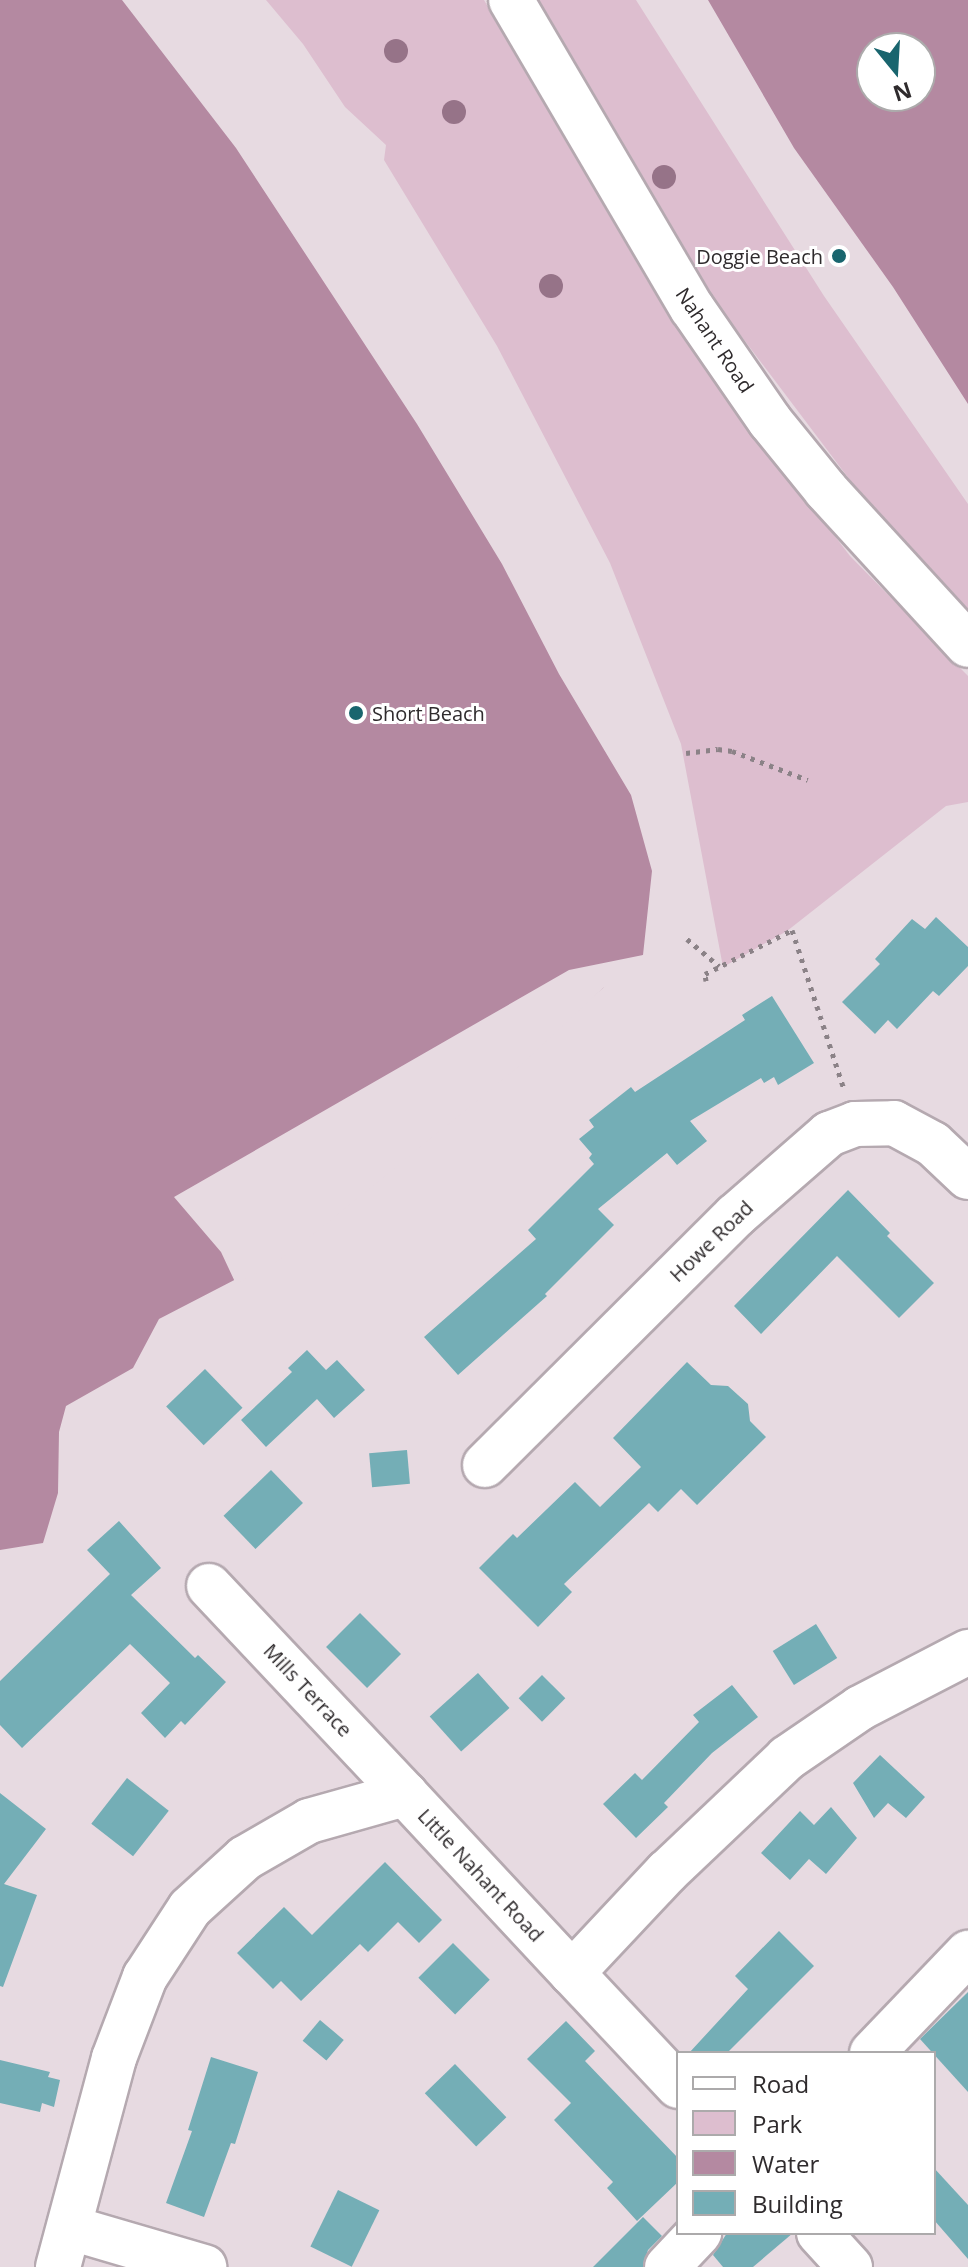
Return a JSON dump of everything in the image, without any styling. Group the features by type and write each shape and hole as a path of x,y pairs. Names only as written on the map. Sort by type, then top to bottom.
{"street":[{"name":"Nahant Road","path":"511,0 692,308 770,421 826,490 968,645"},
{"name":"Howe Road","path":"485,1465 735,1216 829,1134 855,1124 894,1123 933,1144 968,1177"},
{"name":"Mills Terrace","path":"209,1586 405,1794"},
{"path":"572,1973 667,1872 787,1758 860,1708 968,1652"},
{"name":"Little Nahant Road","path":"64,2247 114,2058 145,1977 190,1908 245,1858 309,1821 405,1794 676,2084"},
{"path":"874,2051 963,1970"},
{"path":"667,2267 697,2235"},
{"path":"821,2235 850,2267"},
{"path":"64,2247 204,2267"}],"path":[{"path":"686,753 732,751 808,780"},
{"path":"706,981 705,974 792,930 855,1124"},
{"path":"687,939 719,966"}],"green space":[{"path":"266,0 484,0 653,290 711,374 850,556 968,676 968,802 946,806 787,931 723,967 681,744 610,563 497,346 384,160 386,145 345,107 303,44"},
{"path":"537,0 636,0 824,296 968,504 968,613 868,504 717,304 659,212"}],"water":[{"name":"Short Beach","path":"0,0 122,0 236,148 417,424 502,564 559,674 631,795 652,871 643,955 273,1260 159,1319 133,1368 66,1406 59,1432 58,1493 43,1543 0,1550"},
{"path":"708,0 968,0 968,404 893,287 794,148"}],"pier":[{"path":"643,955 647,957 617,982 603,988 522,1064 320,1229 275,1263 236,1284 221,1252 174,1197 569,970"}],"building":[{"path":"936,917 968,947 968,966 939,996 933,991 897,1029 888,1020 875,1034 842,1002 880,964 875,959 912,919 925,929"},
{"path":"772,996 814,1063 778,1085 774,1077 764,1083 761,1078 690,1121 707,1141 677,1165 667,1153 598,1209 614,1225 545,1294 547,1296 458,1375 424,1337 536,1239 528,1230 594,1164 589,1158 592,1154 579,1139 594,1127 589,1120 631,1087 635,1092 745,1020 742,1015"},
{"path":"848,1190 890,1233 887,1236 934,1283 899,1318 837,1256 761,1334 734,1306"},
{"path":"307,1350 326,1370 337,1360 365,1390 334,1418 317,1399 266,1447 241,1420 292,1372 288,1368"},
{"path":"687,1362 711,1385 728,1386 748,1404 750,1421 766,1437 697,1505 681,1489 658,1512 649,1503 564,1584 572,1592 538,1627 479,1568 513,1534 517,1538 575,1482 600,1507 641,1467 613,1438"},
{"path":"205,1369 243,1408 204,1445 166,1407"},
{"path":"407,1450 410,1484 372,1487 369,1453"},
{"path":"271,1470 303,1503 255,1549 224,1516"},
{"path":"119,1521 161,1568 131,1595 195,1658 198,1655 226,1682 185,1725 181,1721 165,1738 141,1713 170,1683 130,1644 22,1748 0,1725 0,1681 110,1574 87,1550"},
{"path":"360,1613 401,1654 367,1688 326,1647"},
{"path":"816,1624 837,1658 794,1685 773,1651"},
{"path":"478,1673 509,1708 461,1751 430,1716"},
{"path":"542,1675 565,1698 542,1722 519,1698"},
{"path":"732,1685 758,1717 712,1753 664,1803 668,1807 636,1838 603,1804 635,1773 642,1780 699,1722 693,1715"},
{"path":"880,1755 925,1797 906,1818 888,1803 874,1818 853,1783"},
{"path":"127,1778 169,1811 133,1856 91,1824"},
{"path":"0,1793 46,1829 4,1884 37,1895 3,1987 0,1986"},
{"path":"831,1807 857,1838 826,1874 809,1859 790,1880 761,1853 800,1811 814,1825"},
{"path":"385,1862 442,1920 419,1943 398,1922 368,1952 360,1944 301,2001 281,1981 273,1989 237,1953 284,1907 312,1935"},
{"path":"779,1931 814,1966 729,2051 691,2051 748,1989 735,1976"},
{"path":"453,1943 490,1980 455,2014 418,1978"},
{"path":"968,1992 968,2092 936,2057 936,2051 931,2051 920,2039"},
{"path":"320,2020 344,2040 326,2061 303,2041"},
{"path":"566,2021 595,2051 585,2061 676,2156 676,2184 637,2221 607,2188 613,2182 554,2120 571,2103 527,2059"},
{"path":"211,2057 258,2072 235,2144 231,2143 204,2217 166,2203 192,2131 188,2130"},
{"path":"0,2060 50,2072 48,2077 60,2080 54,2107 42,2103 40,2112 0,2103"},
{"path":"455,2064 506,2117 476,2146 425,2093"},
{"path":"936,2170 968,2205 968,2259 936,2222"},
{"path":"338,2190 379,2210 352,2267 310,2247"},
{"path":"643,2217 662,2236 648,2250 643,2267 593,2267"},
{"path":"726,2235 791,2235 753,2267 723,2267 713,2255"}],"place":[{"name":"Doggie Beach","path":"839,256"},
{"name":"Short Beach","path":"356,713"}]}
